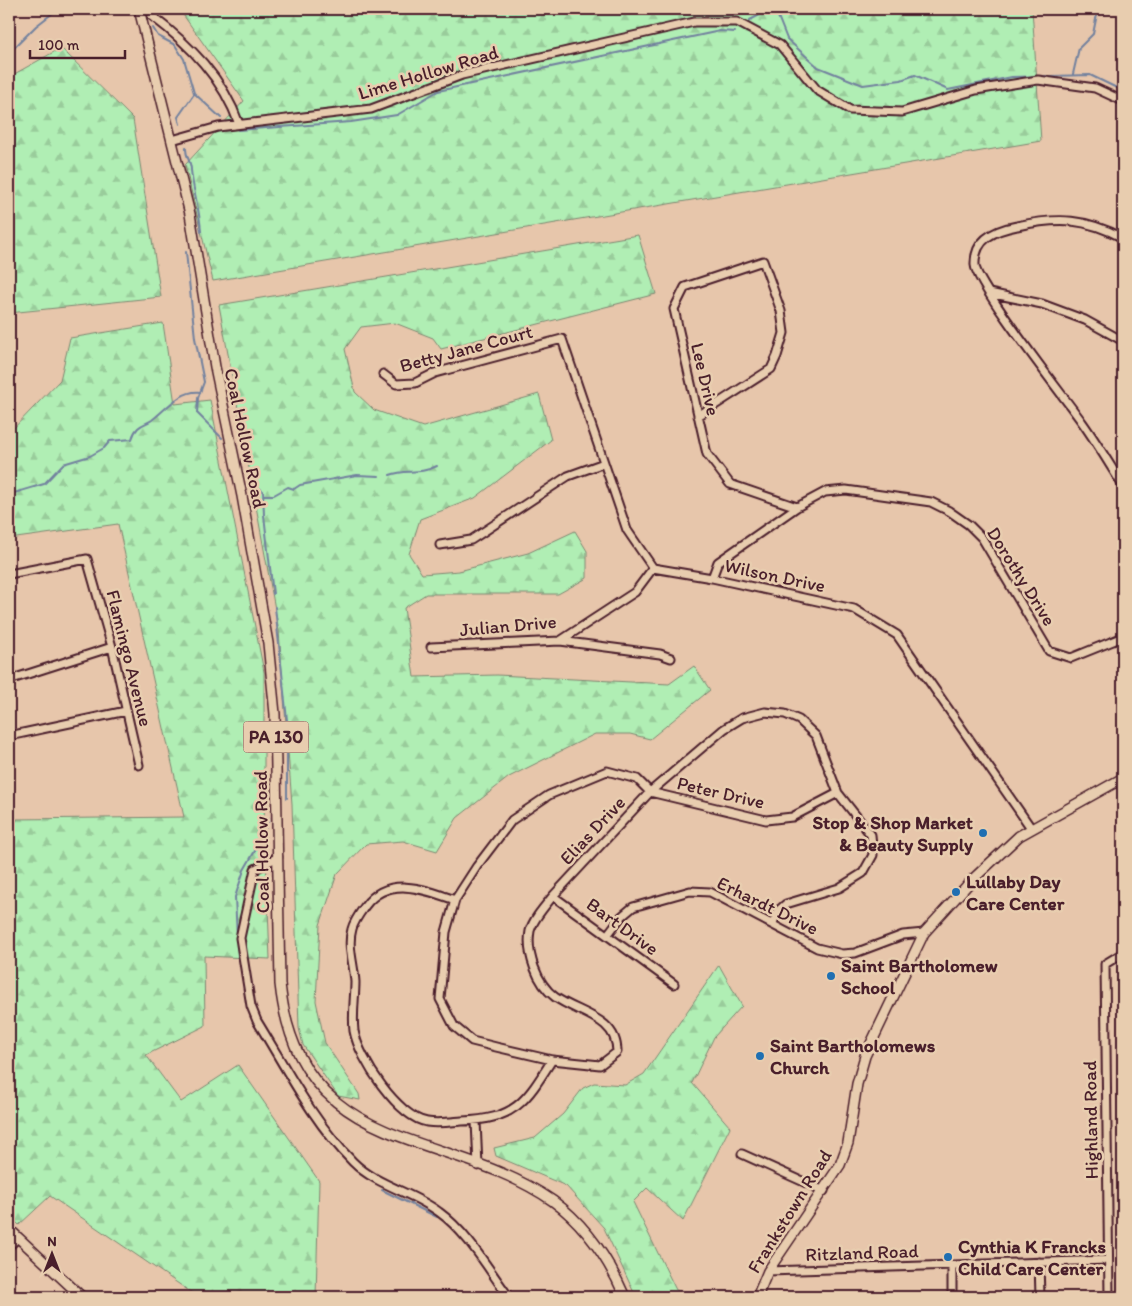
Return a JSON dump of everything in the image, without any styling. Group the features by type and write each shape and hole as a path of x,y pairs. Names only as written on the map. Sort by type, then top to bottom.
{"main road":[{"name":"Coal Hollow Road","path":"139,9 196,244 215,367 242,496 268,642 275,714 282,1004 287,1024 300,1056 312,1074 336,1101 364,1121 523,1184 568,1213 605,1257 625,1297"},
{"name":"Frankstown Road","path":"758,1297 768,1272 840,1165 848,1143 857,1084 869,1045 924,933 939,914 998,854 1030,828 1123,778"},
{"path":"9,1229 82,1297"}],"street":[{"path":"152,16 184,41 200,57 220,83 239,124"},
{"name":"Lime Hollow Road","path":"172,140 239,124 371,109 462,74 694,22 737,22 780,46 817,90 850,110 902,112 976,90 1038,80 1094,88 1123,101"},
{"path":"1123,238 1104,228 1067,219 1036,222 997,230 979,244 975,266 989,293 1084,424 1123,486"},
{"name":"Lee Drive","path":"698,416 771,369 777,356 784,333 782,311 762,261 685,287 674,309 698,416 707,454 730,484 796,507"},
{"path":"989,293 1042,304 1085,320 1123,341"},
{"name":"Betty Jane Court","path":"383,374 396,384 415,383 435,373 562,338 604,463"},
{"path":"440,546 471,540 568,476 604,463 627,530 653,568"},
{"name":"Dorothy Drive","path":"712,578 718,562 796,507 825,492 846,490 931,502 949,511 982,538 1049,651 1071,658 1123,637"},
{"name":"Flamingo Avenue","path":"9,574 88,559 112,647 140,765"},
{"name":"Wilson Drive","path":"653,568 712,578 854,609 897,635 1030,828"},
{"name":"Julian Drive","path":"431,647 560,641 635,592 653,568"},
{"path":"560,641 660,654 671,658"},
{"path":"9,680 112,647"},
{"path":"9,736 126,711"},
{"path":"650,792 724,729 742,718 765,712 785,714 798,720 816,736 838,793 871,835 873,855 863,873 838,888 786,904 778,911 773,923"},
{"name":"Elias Drive","path":"607,771 637,779 650,792 553,896 541,910 530,930 529,949 534,967 541,981 554,997 611,1029 617,1041 617,1052 600,1065 552,1060 472,1041 454,1026 440,999 446,932 455,900 512,820 549,795 607,771"},
{"name":"Peter Drive","path":"650,792 766,820 792,816 838,793"},
{"path":"278,857 255,869 240,938 252,1006 257,1020 322,1125 354,1163 383,1184 439,1211 462,1234 509,1297"},
{"path":"455,900 417,887 390,887 372,897 352,929 350,949 355,981 354,1031 359,1050 370,1072 403,1108 426,1122 476,1120 505,1115 517,1106 536,1084 552,1060"},
{"name":"Erhardt Drive","path":"608,934 621,917 633,907 690,891 710,892 773,923 788,934 817,948 842,954 855,953 903,935 924,933"},
{"name":"Bart Drive","path":"553,896 608,934 674,984"},
{"name":"Highland Road","path":"1109,1297 1105,964 1123,953"},
{"path":"476,1120 478,1166"},
{"path":"742,1154 824,1191"},
{"path":"9,1246 18,1238"},
{"name":"Ritzland Road","path":"768,1272 1108,1260"},
{"path":"1039,1262 1040,1297"},
{"path":"952,1265 952,1297"}],"green space":[{"path":"179,9 1032,9 1041,141 213,281 185,165 244,101"},
{"path":"61,48 133,119 161,297 9,313 9,77"},
{"path":"638,235 656,294 441,349 433,338 395,323 361,327 345,349 355,392 374,410 423,427 539,394 551,440 475,498 420,519 409,554 422,574 459,571 528,553 575,531 587,551 587,578 558,594 426,594 404,608 414,677 497,675 669,684 694,666 710,690 650,739 630,734 595,734 509,777 457,818 437,851 403,841 366,844 337,874 320,925 316,1001 325,1043 359,1094 360,1100 338,1096 303,1045 299,1028 292,804 279,631 219,305"},
{"path":"163,323 175,404 210,400 264,672 264,805 270,959 204,956 205,1026 146,1055 181,1102 238,1065 319,1181 316,1297 198,1297 50,1196 19,1225 9,1215 9,836 17,819 184,817 118,524 9,539 9,433 60,380 70,338"},
{"path":"719,965 742,1006 714,1037 692,1083 730,1127 683,1221 647,1188 633,1202 676,1290 698,1297 636,1297 604,1228 566,1186 496,1156 494,1148 535,1138 563,1114 583,1088 594,1083 625,1085 644,1074"}],"waterway":[{"path":"9,53 36,26 58,9"},
{"path":"750,20 771,9"},
{"path":"775,9 787,39 818,67 863,85 901,80 915,75 948,90 1012,77 1090,75 1123,91"},
{"path":"1073,74 1079,48 1093,34 1098,9"},
{"path":"153,28 158,36 175,45 184,59 194,93 221,118"},
{"path":"238,130 351,122 397,115 438,91 720,31 735,32"},
{"path":"180,124 178,117 194,94"},
{"path":"186,147 201,232"},
{"path":"186,252 195,338 204,382 198,398 197,413 222,438"},
{"path":"9,498 14,493 44,484 63,464 90,456 104,448 110,441 132,439 134,433 141,425 152,420 174,401 186,394 200,392"},
{"path":"390,475 402,472 424,471 437,466"},
{"path":"248,472 255,485 263,491 273,594"},
{"path":"264,495 274,495 288,487 294,489 300,485 357,475 379,476"},
{"path":"275,607 287,720 287,798"},
{"path":"238,957 235,897 244,870 259,844 269,819"},
{"path":"382,1190 437,1217"}],"place":[{"name":"Stop & Shop Market & Beauty Supply","path":"983,833"},
{"name":"Lullaby Day Care Center","path":"956,892"},
{"name":"Saint Bartholomew School","path":"831,976"},
{"name":"Saint Bartholomews Church","path":"760,1056"},
{"name":"Cynthia K Francks Child Care Center","path":"948,1257"}]}
